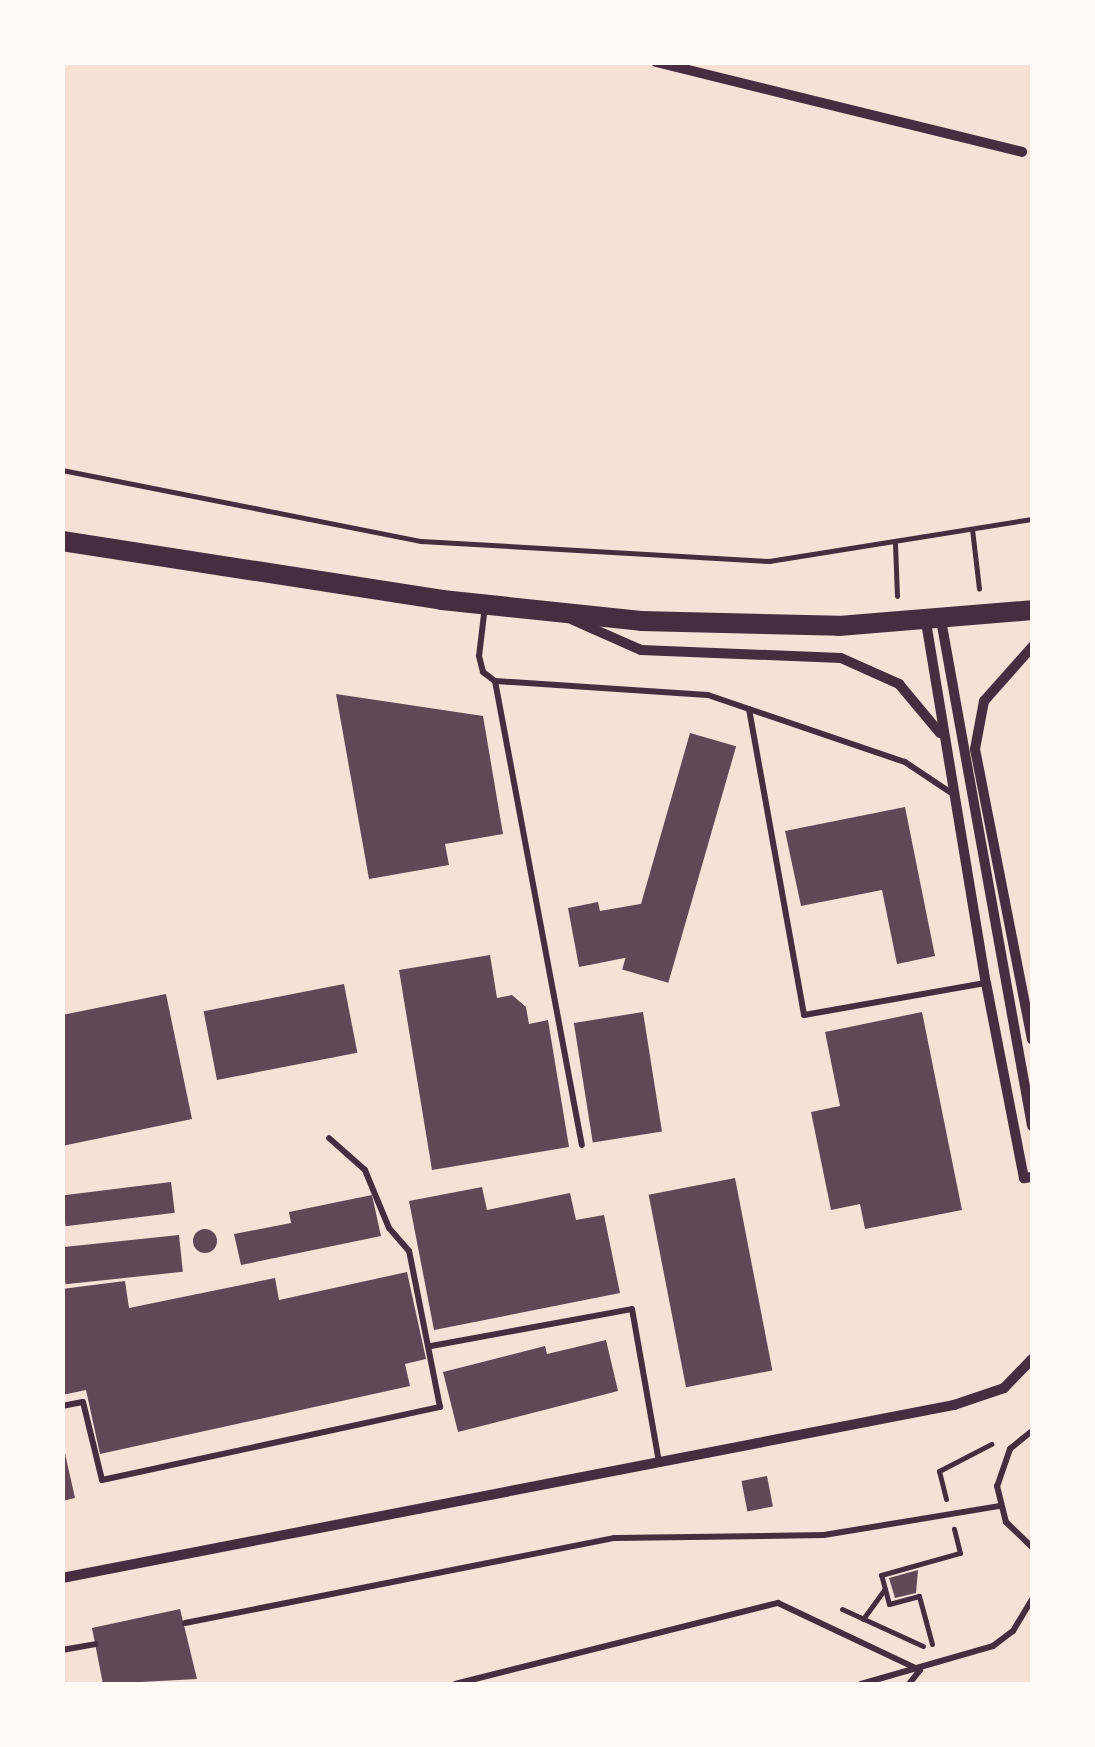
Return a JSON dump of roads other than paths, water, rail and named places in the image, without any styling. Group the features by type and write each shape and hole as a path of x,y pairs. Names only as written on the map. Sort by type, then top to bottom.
{"main road":[{"path":"62,540 486,605 715,626 934,621 1032,610"}],"street":[{"path":"656,62 1022,152"},
{"path":"558,613 641,650 842,658 899,684 940,733"},
{"path":"934,621 940,733 950,792 1024,1178 1032,1177"},
{"path":"934,621 1032,1126"},
{"path":"1032,647 984,701 975,748 1032,1039"},
{"path":"62,1578 954,1405 1004,1388 1032,1359"}],"lane":[{"path":"486,605 479,656 482,672 495,682 708,695 905,762 950,792"},
{"path":"495,682 582,1146"},
{"path":"750,709 804,1016 986,983"},
{"path":"62,1406 83,1402 102,1480 440,1408 431,1346 409,1251 389,1228 365,1170 329,1138"},
{"path":"431,1346 632,1309 659,1463"},
{"path":"1032,1430 1000,1466 999,1506 1016,1536 1032,1547"},
{"path":"185,1624 615,1538 824,1535 999,1506"},
{"path":"861,1684 993,1646 1013,1632 1032,1599"},
{"path":"455,1684 778,1604 920,1670"},
{"path":"62,1650 94,1644"},
{"path":"908,1684 920,1670"}]}
